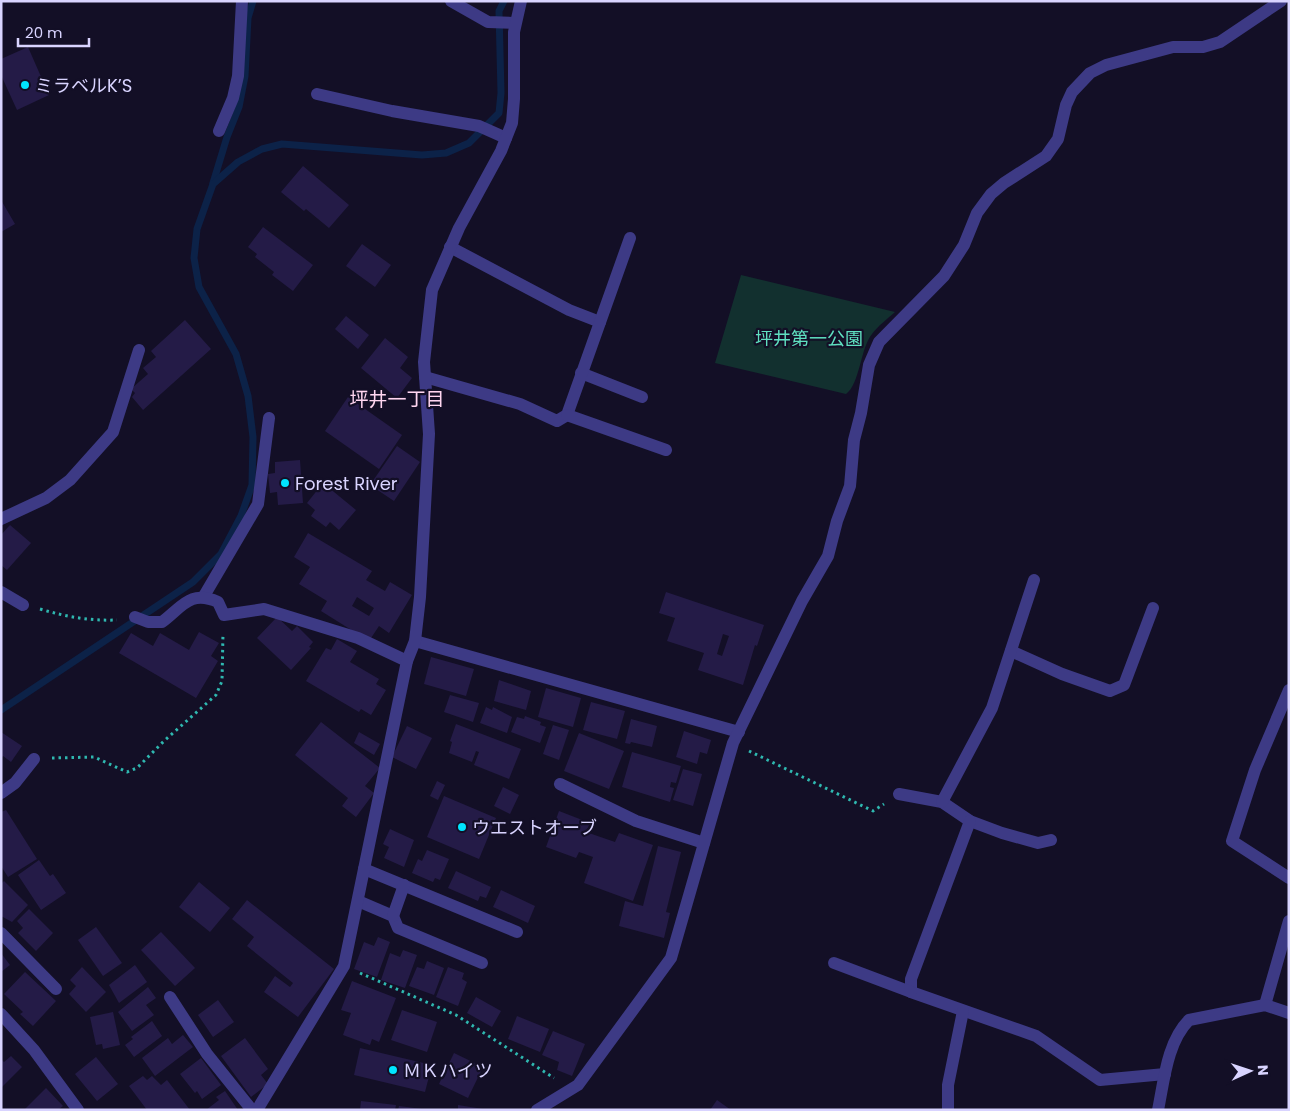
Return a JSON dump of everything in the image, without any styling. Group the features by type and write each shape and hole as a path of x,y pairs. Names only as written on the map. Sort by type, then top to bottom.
{"street":[{"path":"219,130 233,98 238,76 242,1"},
{"path":"451,1 488,22 514,23"},
{"path":"257,1110 344,966 407,661 415,641 420,597 429,434 425,354 432,290 450,247 502,137 512,123 514,99 514,23 521,1"},
{"path":"537,1110 578,1085 671,958 736,737 802,601 828,556 837,521 850,486 854,440 861,413 869,365 879,342 944,276 964,245 977,214 991,194 1004,183 1046,156 1058,139 1066,105 1072,92 1085,77 1106,66 1173,47 1203,47 1220,42 1281,1"},
{"path":"316,94 392,111 479,126 502,137"},
{"path":"425,377 520,404 557,421 567,415 630,238"},
{"path":"450,247 569,310 600,322"},
{"path":"1,519 46,498 70,480 114,432 124,393 140,350"},
{"path":"581,373 642,397"},
{"path":"567,415 666,450"},
{"path":"204,596 228,560 258,504 268,418"},
{"path":"942,802 992,708 1034,580"},
{"path":"1,592 23,605"},
{"path":"135,617 148,622 162,622 195,596 204,596 218,602 224,615 264,609 358,638 407,661"},
{"path":"1011,650 1062,674 1110,691 1124,685 1153,608"},
{"path":"415,641 736,737"},
{"path":"1289,690 1256,770 1232,841 1289,878"},
{"path":"1,793 15,783 34,758"},
{"path":"560,784 636,821 704,842"},
{"path":"899,794 942,802 970,821 1038,843 1051,840"},
{"path":"911,992 911,979 970,821"},
{"path":"364,869 517,932"},
{"path":"404,885 393,916 398,928 482,964"},
{"path":"358,902 393,916"},
{"path":"1265,1005 1289,922"},
{"path":"1,933 56,989"},
{"path":"834,963 1036,1036 1100,1080 1165,1074"},
{"path":"170,997 207,1054 252,1110"},
{"path":"1158,1110 1165,1074 1176,1038 1182,1027 1190,1020 1265,1005 1289,1013"},
{"path":"948,1110 948,1085 963,1011"},
{"path":"1,1014 34,1050 78,1110"}],"path":[{"path":"23,605 74,619 93,621 126,620 135,617"},
{"path":"34,758 94,757 127,772 137,768 164,741 216,696 222,681 224,615"},
{"path":"736,737 873,811 899,794"},
{"path":"344,966 456,1015 572,1089"}],"green space":[{"name":"坪井第一公園","path":"741,275 895,312 877,328 868,340 854,383 846,394 715,363"}],"building":[{"name":"ミラベルK’S","path":"28,47 49,95 17,110 1,75 1,59"},
{"path":"303,166 349,205 329,228 281,192"},
{"path":"1,200 15,224 1,232"},
{"path":"263,227 313,265 293,291 272,275 274,272 255,257 257,254 248,247"},
{"path":"362,244 391,265 375,287 346,266"},
{"path":"346,316 369,335 358,349 335,329"},
{"path":"185,320 211,349 143,410 132,397 135,393 131,389 148,374 143,368 156,357 151,351"},
{"path":"385,338 408,357 400,368 412,378 397,398 361,368"},
{"path":"348,397 402,435 379,469 325,431"},
{"path":"397,446 420,462 394,501 370,485"},
{"name":"Forest River","path":"300,460 303,503 278,505 277,492 270,493 268,474 275,473 275,462"},
{"path":"323,483 356,510 339,530 330,522 326,527 311,516 315,510 307,503"},
{"path":"10,525 31,543 7,570 1,565 1,535"},
{"path":"308,533 372,571 366,580 385,591 390,582 412,595 389,633 379,626 369,641 321,611 327,601 299,584 310,567 294,557","holes":["357,597 374,608 369,616 352,606"]},
{"path":"666,592 764,625 757,646 755,645 743,685 698,670 704,653 667,641 675,618 659,613","holes":["723,634 729,636 722,656 717,654"]},
{"path":"277,617 292,631 297,626 313,642 309,647 311,648 291,670 257,638"},
{"path":"199,632 219,643 211,656 218,661 196,698 119,653 131,633 153,646 160,633 189,650"},
{"path":"337,639 357,651 350,662 379,679 376,684 386,690 371,715 361,709 359,712 306,681 326,648 331,650"},
{"path":"431,657 474,669 466,696 424,684"},
{"path":"499,680 531,691 526,710 494,701"},
{"path":"546,688 581,698 573,727 538,717"},
{"path":"450,695 479,703 473,722 444,712"},
{"path":"591,702 625,711 617,739 583,730"},
{"path":"486,707 492,710 493,707 512,717 507,733 480,723"},
{"path":"525,716 541,722 540,725 546,727 540,743 511,732 517,717 524,719"},
{"path":"631,719 657,726 652,747 631,742 630,744 625,743"},
{"path":"321,722 380,768 365,786 374,793 356,817 342,806 348,798 295,755"},
{"path":"456,724 521,749 509,779 474,765 479,752 476,751 472,762 449,753 452,742 450,741"},
{"path":"553,725 569,730 559,760 543,754"},
{"path":"407,726 432,738 416,769 392,757"},
{"path":"684,731 711,740 707,754 700,752 697,764 676,757"},
{"path":"1,732 22,746 11,762 3,756 1,758"},
{"path":"359,732 380,744 374,755 354,743"},
{"path":"579,733 624,751 609,789 564,771"},
{"path":"632,752 681,766 676,783 671,782 670,787 674,788 670,802 622,787"},
{"path":"683,769 702,774 693,806 673,800"},
{"path":"437,781 445,785 438,800 430,796"},
{"path":"503,787 519,795 510,814 494,806"},
{"name":"ウエストオーブ","path":"444,796 496,818 479,859 427,837"},
{"path":"6,810 37,859 8,877 1,866 1,812"},
{"path":"559,811 590,823 586,832 615,842 619,833 653,845 633,901 584,883 593,857 579,852 576,858 546,847"},
{"path":"390,829 414,840 404,867 384,858 389,847 383,844"},
{"path":"658,846 681,852 666,912 670,913 664,938 619,926 625,901 643,906"},
{"path":"427,850 449,859 440,880 435,878 433,882 412,873 418,859 422,861"},
{"path":"39,860 50,876 53,874 66,893 41,910 18,875"},
{"path":"456,871 491,887 486,898 480,896 478,901 448,888"},
{"path":"4,881 28,905 12,922 1,916 1,884"},
{"path":"199,882 230,908 210,932 179,907"},
{"path":"501,890 535,906 528,923 493,907"},
{"path":"247,900 334,969 298,1017 264,992 275,976 290,987 293,983 247,946 254,937 232,919"},
{"path":"29,909 53,933 36,951 18,933 23,928 17,921"},
{"path":"96,927 122,963 103,976 78,940"},
{"path":"161,932 195,968 175,986 141,950"},
{"path":"378,937 390,942 377,977 354,969 364,942 374,946"},
{"path":"403,950 417,955 405,988 381,980 390,953 400,957"},
{"path":"1,953 10,965 1,972"},
{"path":"427,961 444,968 434,995 409,986 417,967 424,969"},
{"path":"135,965 147,982 119,1003 109,985"},
{"path":"82,967 106,992 86,1012 69,994 76,986 70,980"},
{"path":"448,967 464,973 462,979 467,982 458,1006 436,997"},
{"path":"25,972 56,1001 33,1026 20,1014 23,1012 4,994"},
{"path":"352,981 396,998 379,1042 372,1039 370,1045 343,1035 351,1013 341,1010"},
{"path":"148,987 156,998 146,1005 154,1015 132,1031 118,1012"},
{"path":"476,997 501,1011 492,1027 467,1013"},
{"path":"218,1000 234,1022 213,1037 198,1015"},
{"path":"402,1010 437,1022 427,1052 391,1040"},
{"path":"113,1012 120,1045 103,1049 102,1044 96,1045 90,1017"},
{"path":"517,1016 549,1029 540,1052 508,1039"},
{"path":"152,1021 162,1036 134,1057 125,1045 133,1039 131,1037"},
{"path":"553,1031 585,1044 572,1076 557,1070 559,1062 542,1055"},
{"path":"183,1035 193,1047 155,1076 142,1058 168,1038 172,1044"},
{"path":"245,1038 268,1069 261,1075 268,1084 251,1097 221,1056"},
{"name":"ＭＫハイツ","path":"360,1048 432,1065 425,1092 354,1075"},
{"path":"454,1053 483,1067 468,1098 439,1084"},
{"path":"11,1056 22,1067 1,1088 1,1059 4,1062"},
{"path":"96,1057 118,1084 97,1101 75,1074"},
{"path":"201,1058 221,1085 202,1099 197,1091 195,1093 180,1074"},
{"path":"143,1076 147,1080 152,1076 161,1085 167,1080 190,1110 147,1110 129,1086"},
{"path":"46,1088 63,1106 58,1110 24,1110"},
{"path":"225,1091 238,1110 206,1110 219,1100 216,1097"},
{"path":"717,1100 731,1110 710,1110"},
{"path":"361,1101 396,1105 395,1110 360,1110"},
{"path":"458,1105 483,1109 483,1110 458,1110"},
{"path":"399,1106 422,1109 422,1110 398,1110"}],"waterway":[{"path":"213,183 227,137 239,107 245,76 248,18 253,1"},
{"path":"1,710 193,582 221,554 241,516 252,485 253,437 248,396 236,354 199,287 194,258 197,229 213,184 238,162 262,149 282,144 422,155 446,153 469,143 499,113 501,93 499,11 504,1"}],"place":[{"name":"ミラベルK’S","path":"25,85"},
{"name":"Forest River","path":"285,483"},
{"name":"ウエストオーブ","path":"462,827"},
{"name":"ＭＫハイツ","path":"393,1070"}],"district":[{"name":"坪井一丁目","path":"397,399"}]}
